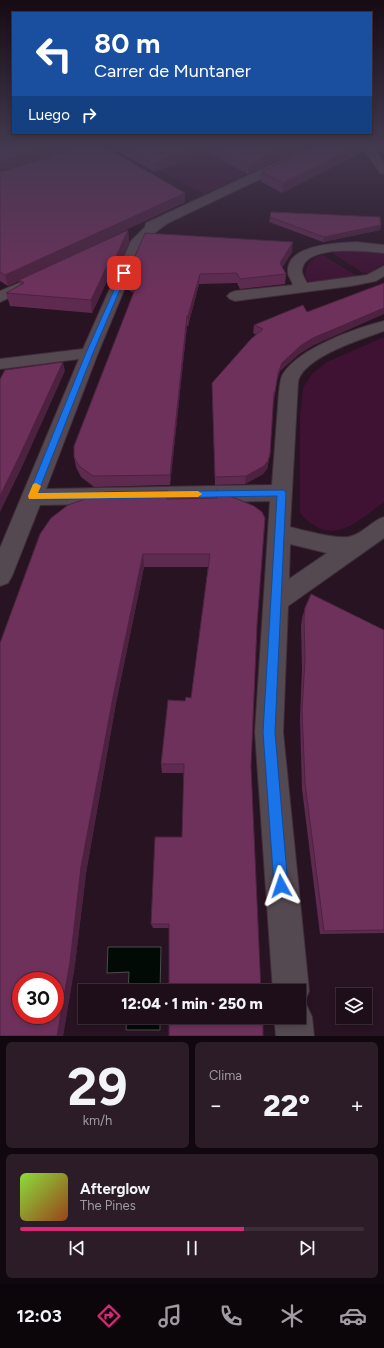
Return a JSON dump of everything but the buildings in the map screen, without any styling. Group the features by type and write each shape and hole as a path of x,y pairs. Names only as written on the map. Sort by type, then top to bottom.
{"street":[{"path":"124,238 219,194"},
{"path":"186,196 199,204"},
{"path":"0,576 90,353 138,241 148,231 165,220"},
{"path":"302,288 293,274 293,266 306,254 317,250 356,245 384,250"},
{"path":"235,296 302,288 372,283 371,278 384,270"},
{"path":"0,297 48,274"},
{"path":"289,984 269,732 281,493 288,392 291,374 302,362 312,356 384,326"},
{"path":"0,364 90,353"},
{"path":"32,496 281,493"},
{"path":"276,601 384,526"},
{"path":"279,532 315,543 333,546 356,546"},
{"path":"293,1024 294,1036"}],"shaded area":[{"path":"338,250 384,253 384,264 368,273 363,273 335,255 333,252"},
{"path":"323,255 355,275 355,277 320,282 308,281 305,277 306,269 312,260"},
{"path":"384,337 384,502 363,518 342,529 332,531 322,529 311,523 300,513 300,416 303,388 312,374 327,362"},
{"path":"108,947 161,947 160,984 128,984 129,972 107,973"},
{"path":"126,1024 160,1024 160,1030 126,1030"}],"slow traffic":[{"path":"36,486 32,496 198,494"}],"route":[{"path":"124,273 32,496 281,493 269,732 281,886"}]}
